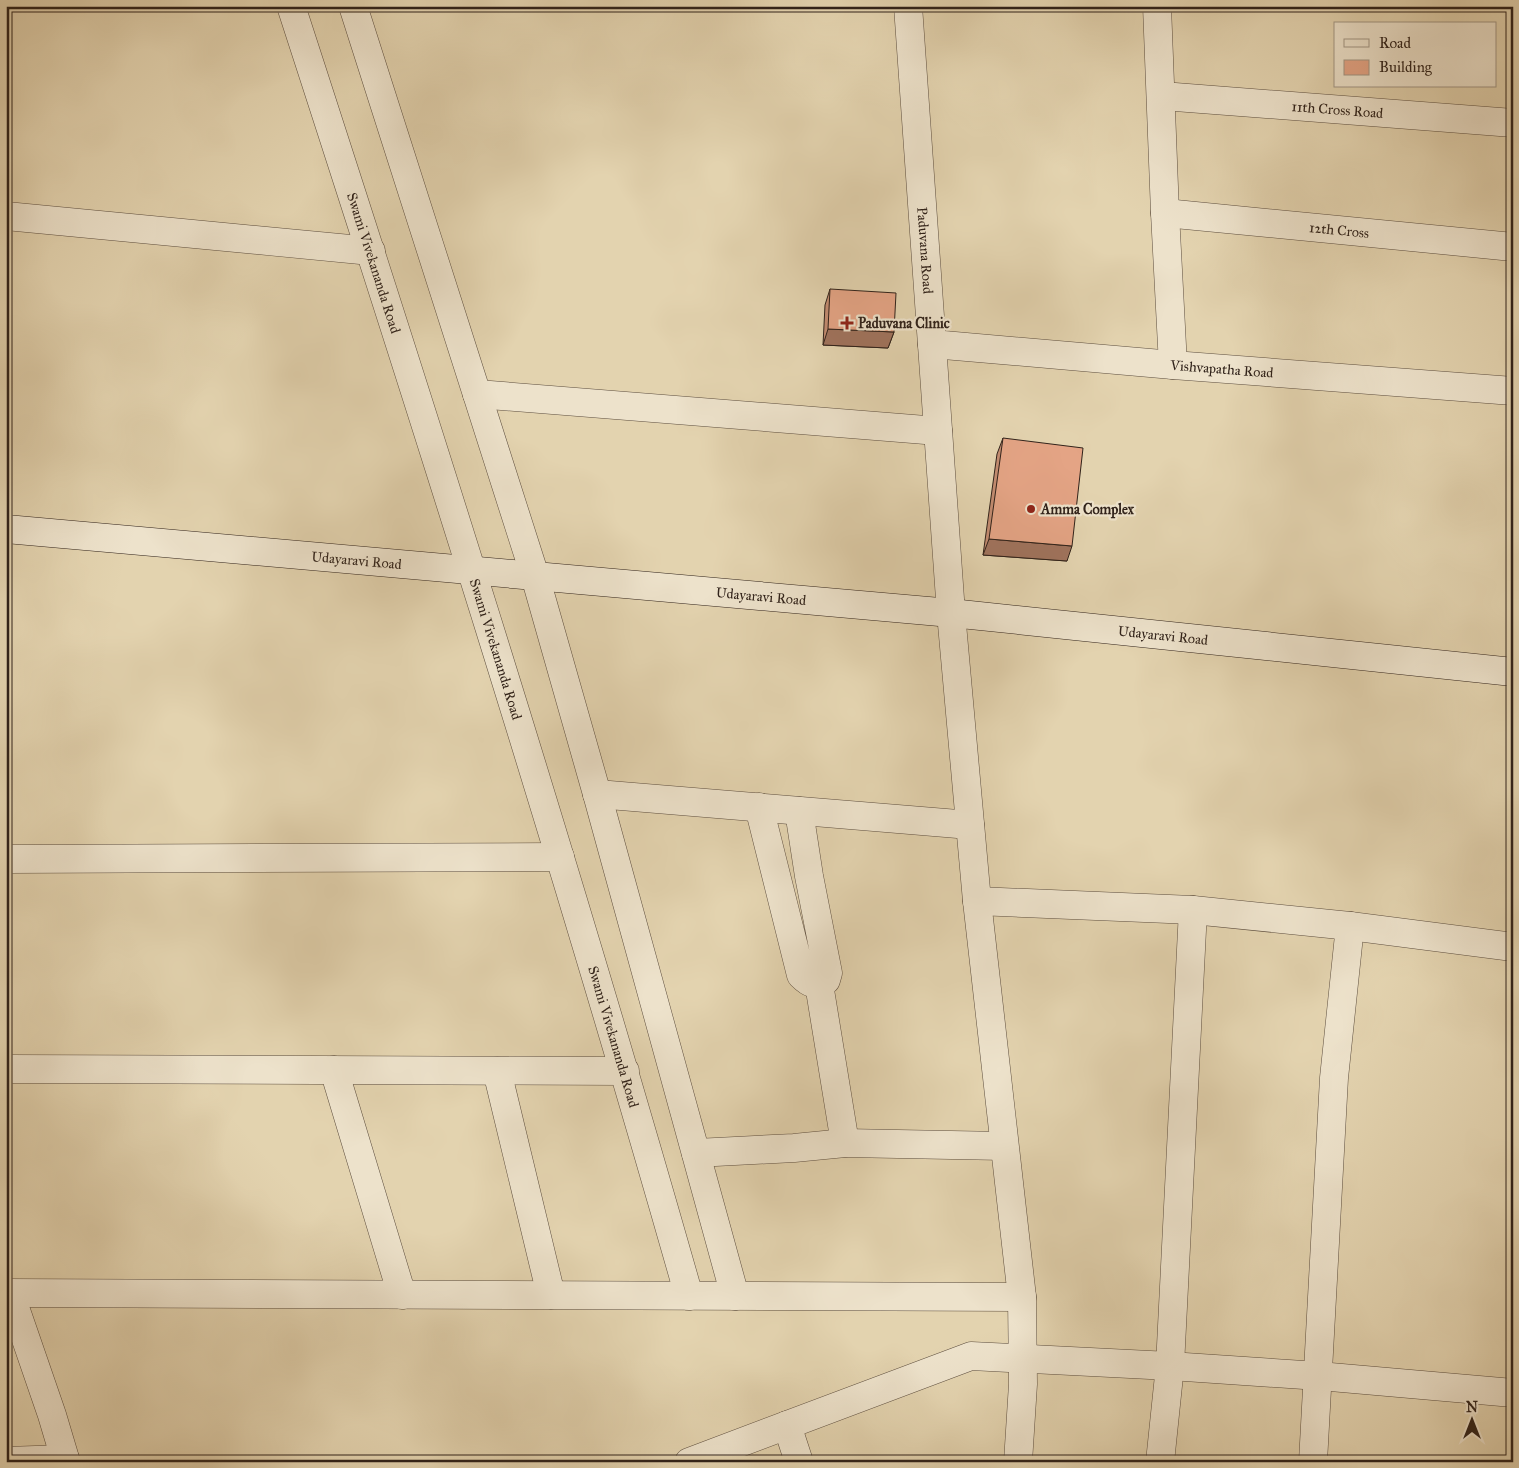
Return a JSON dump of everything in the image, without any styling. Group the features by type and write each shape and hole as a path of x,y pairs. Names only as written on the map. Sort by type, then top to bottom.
{"street":[{"name":"Swami Vivekananda Road","path":"291,6 472,570 625,1071 688,1296"},
{"path":"353,6 535,576 735,1296"},
{"name":"Paduvana Road","path":"908,6 951,613 977,901 1022,1297 1023,1384 1018,1462"},
{"path":"1157,6 1173,365"},
{"name":"11th Cross Road","path":"1162,96 1513,123"},
{"name":"12th Cross","path":"1165,213 1513,247"},
{"path":"6,216 371,252"},
{"name":"Vishvapatha Road","path":"932,344 1513,391"},
{"path":"477,394 938,430"},
{"name":"Udayaravi Road","path":"6,529 951,613 1513,672"},
{"path":"597,794 970,826"},
{"path":"759,807 801,975 809,983 819,984 826,980 828,973 809,876 799,811"},
{"path":"6,858 560,857"},
{"path":"977,901 1193,910 1350,926 1513,947"},
{"path":"1160,1462 1170,1366 1193,910"},
{"path":"1313,1462 1334,1078 1350,926"},
{"path":"819,984 845,1143"},
{"path":"6,1069 625,1071"},
{"path":"334,1070 402,1295"},
{"path":"497,1071 551,1295"},
{"path":"696,1153 794,1148 845,1143 1004,1146"},
{"path":"6,1461 65,1460 52,1415 8,1293 1022,1297"},
{"path":"689,1462 738,1453 787,1425 970,1356 1319,1376 1513,1393"},
{"path":"787,1425 799,1462"}],"building":[{"path":"830,289 896,293 894,332 828,329"},
{"name":"Amma Complex","path":"1003,438 1083,448 1072,546 989,539"}],"place":[{"name":"Paduvana Clinic","path":"847,323"},
{"name":"Amma Complex","path":"1031,509"}]}
